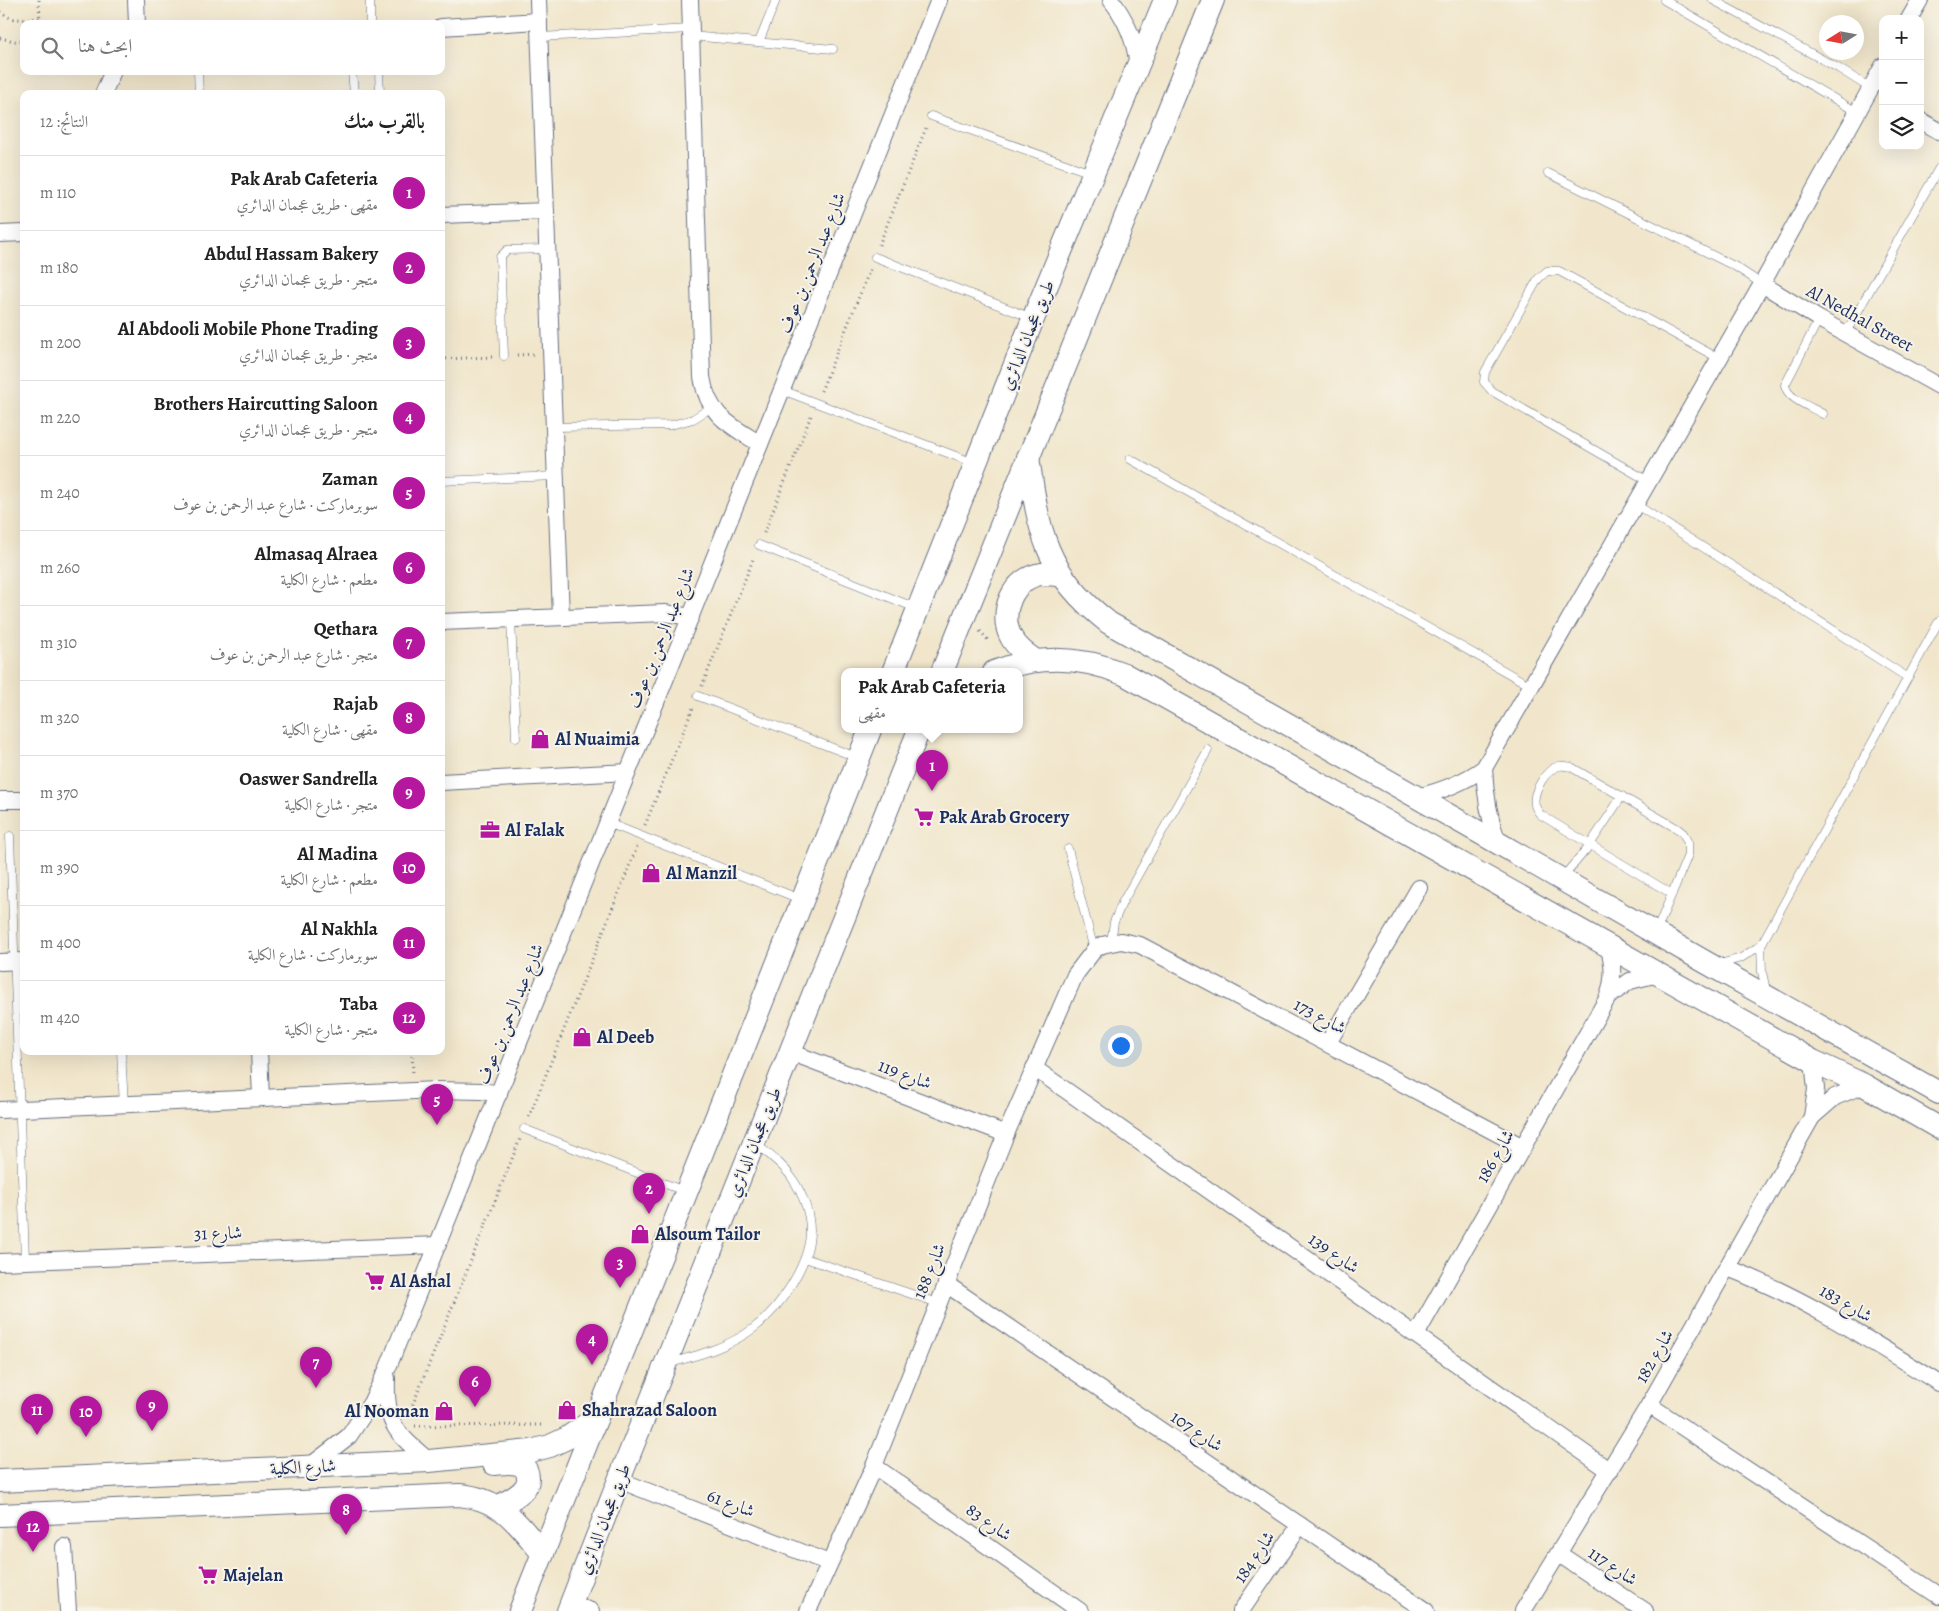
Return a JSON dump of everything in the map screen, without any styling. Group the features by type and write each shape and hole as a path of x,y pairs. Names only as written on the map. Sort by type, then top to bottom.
{"main road":[{"path":"944,668 1213,0"},
{"name":"طريق عجمان الدائري","path":"895,668 975,463 1138,67 1158,7"},
{"path":"1028,458 1039,526 1052,559 1072,589 1090,607 1122,632 1939,1093"},
{"path":"1036,660 1017,646 1011,638 1007,628 1007,608 1016,590 1027,580 1041,574 1062,575"},
{"path":"1008,668 1036,660 1070,660 1104,666 1124,674 1813,1061 1864,1085 1939,1128"},
{"path":"520,1611 869,733"},
{"name":"طريق عجمان الدائري","path":"577,1609 619,1480 918,733"},
{"name":"شارع الكلية","path":"2,1476 310,1466 471,1458 550,1446 567,1438 597,1417"},
{"path":"471,1458 483,1464 511,1462 524,1468 528,1474 528,1482 525,1488 498,1507"},
{"name":"شارع الكلية","path":"0,1516 459,1495 474,1496 489,1501 514,1520 543,1554"}],"street":[{"path":"136,0 137,20"},
{"path":"538,0 561,617"},
{"path":"690,0 702,377 707,398 712,407 726,423 760,444"},
{"path":"1111,0 1128,25 1138,67"},
{"path":"1912,15 1920,0"},
{"name":"شارع عبد الرحمن بن عوف","path":"310,1466 349,1436 371,1403 387,1370 938,2"},
{"path":"445,27 539,29"},
{"path":"101,75 101,90"},
{"path":"104,90 112,75"},
{"path":"1417,797 1446,790 1484,768 1762,284 1857,112 1876,92"},
{"path":"1924,122 1939,131"},
{"path":"445,215 546,211"},
{"path":"0,234 20,233"},
{"name":"Al Nedhal Street","path":"1762,284 1819,320 1939,386"},
{"path":"445,622 665,613 691,617"},
{"path":"1484,768 1486,799 1498,843"},
{"path":"445,782 628,772"},
{"path":"0,800 20,800"},
{"path":"1328,1043 1419,888"},
{"name":"شارع 173","path":"1094,950 1111,942 1130,942 1140,945 1523,1147"},
{"name":"شارع 186","path":"1416,1335 1608,997 1613,972 1608,946"},
{"name":"شارع 188","path":"808,1611 874,1466 1034,1068 1075,976 1094,950"},
{"name":"شارع 186","path":"1608,997 1630,981 1658,974"},
{"name":"شارع 119","path":"790,1052 1006,1134"},
{"path":"258,1055 261,1098"},
{"name":"شارع 182","path":"1812,1117 1816,1089 1813,1061"},
{"name":"شارع 139","path":"1034,1068 1610,1470"},
{"name":"شارع 182","path":"1523,1611 1649,1405 1812,1117 1835,1097 1864,1085"},
{"path":"0,1110 459,1090 499,1094"},
{"name":"شارع 31","path":"0,1262 438,1245"},
{"name":"شارع 183","path":"1728,1268 1812,1306 1939,1383"},
{"name":"شارع 107","path":"946,1284 1426,1611"},
{"name":"شارع عبد الرحمن بن عوف","path":"387,1370 386,1400 389,1416 399,1427 406,1442 429,1461"},
{"path":"1649,1405 1939,1596"},
{"name":"شارع 83","path":"874,1466 1080,1611"},
{"name":"شارع 61","path":"619,1480 830,1563"},
{"name":"شارع 184","path":"1241,1611 1300,1525"},
{"path":"64,1547 68,1611"},
{"name":"شارع 117","path":"1559,1554 1645,1611"}],"lane":[{"path":"370,0 370,20"},
{"path":"759,42 776,0"},
{"path":"1664,0 1857,112"},
{"path":"1713,0 1838,68 1876,92"},
{"path":"539,29 691,33 833,49"},
{"path":"198,75 200,90"},
{"path":"352,75 354,90"},
{"path":"380,75 380,90"},
{"path":"930,116 1093,173"},
{"path":"1845,334 1939,168"},
{"path":"1548,173 1736,267 1762,284"},
{"path":"504,356 500,257 507,250 548,249"},
{"path":"875,257 1034,319"},
{"path":"1648,481 1492,391 1484,382 1485,372 1533,287 1542,274 1553,270 1559,271 1718,358"},
{"path":"1819,320 1785,384 1786,389 1791,395 1823,414"},
{"path":"782,390 975,463"},
{"path":"554,427 671,425 692,419 712,407"},
{"path":"1130,459 1531,686"},
{"path":"445,481 556,476"},
{"path":"1635,504 1908,677"},
{"path":"759,545 918,609"},
{"path":"511,619 516,738"},
{"path":"1707,963 1719,964 1736,960 1761,945 1939,621"},
{"path":"698,696 858,758"},
{"path":"1111,942 1114,922 1122,903 1208,750"},
{"path":"1655,933 1672,894 1688,855 1689,849 1686,838 1678,829 1571,767 1559,766 1548,772 1536,794 1535,806 1537,811 1546,819 1589,846 1672,894"},
{"path":"1562,879 1589,846 1622,796"},
{"path":"608,823 802,899"},
{"path":"10,836 25,1260"},
{"path":"1068,849 1094,950"},
{"path":"1761,945 1762,972 1768,998"},
{"path":"121,1055 124,1105"},
{"path":"524,1129 686,1191"},
{"path":"666,1364 704,1354 754,1328 772,1312 789,1288 805,1258 810,1232 808,1212 801,1193 790,1176 754,1142"},
{"path":"805,1258 938,1303"}],"path":[{"path":"0,12 17,20 40,18 39,0"},
{"path":"0,38 20,41"},
{"path":"550,1446 544,1425 399,1427 524,1129 930,116"},
{"path":"964,618 992,644 997,668"},
{"path":"412,1055 414,1092"}],"place":[{"name":"Al Nuaimia","path":"540,739"},
{"name":"Pak Arab Cafeteria","path":"932,791"},
{"name":"Pak Arab Grocery","path":"924,817"},
{"name":"Al Falak","path":"490,830"},
{"name":"Al Manzil","path":"651,873"},
{"name":"Al Deeb","path":"582,1037"},
{"name":"Zaman","path":"437,1125"},
{"name":"Abdul Hassam Bakery","path":"649,1214"},
{"name":"Alsoum Tailor","path":"640,1234"},
{"name":"Al Ashal","path":"375,1281"},
{"name":"Al Abdooli Mobile Phone Trading","path":"620,1288"},
{"name":"Brothers Haircutting Saloon","path":"592,1365"},
{"name":"Qethara","path":"316,1388"},
{"name":"Almasaq Alraea","path":"475,1407"},
{"name":"Shahrazad Saloon","path":"567,1410"},
{"name":"Al Nooman","path":"444,1411"},
{"name":"Oaswer Sandrella","path":"152,1431"},
{"name":"Al Nakhla","path":"37,1435"},
{"name":"Al Madina","path":"86,1437"},
{"name":"Rajab","path":"346,1535"},
{"name":"Taba","path":"33,1552"},
{"name":"Majelan","path":"208,1575"}]}
